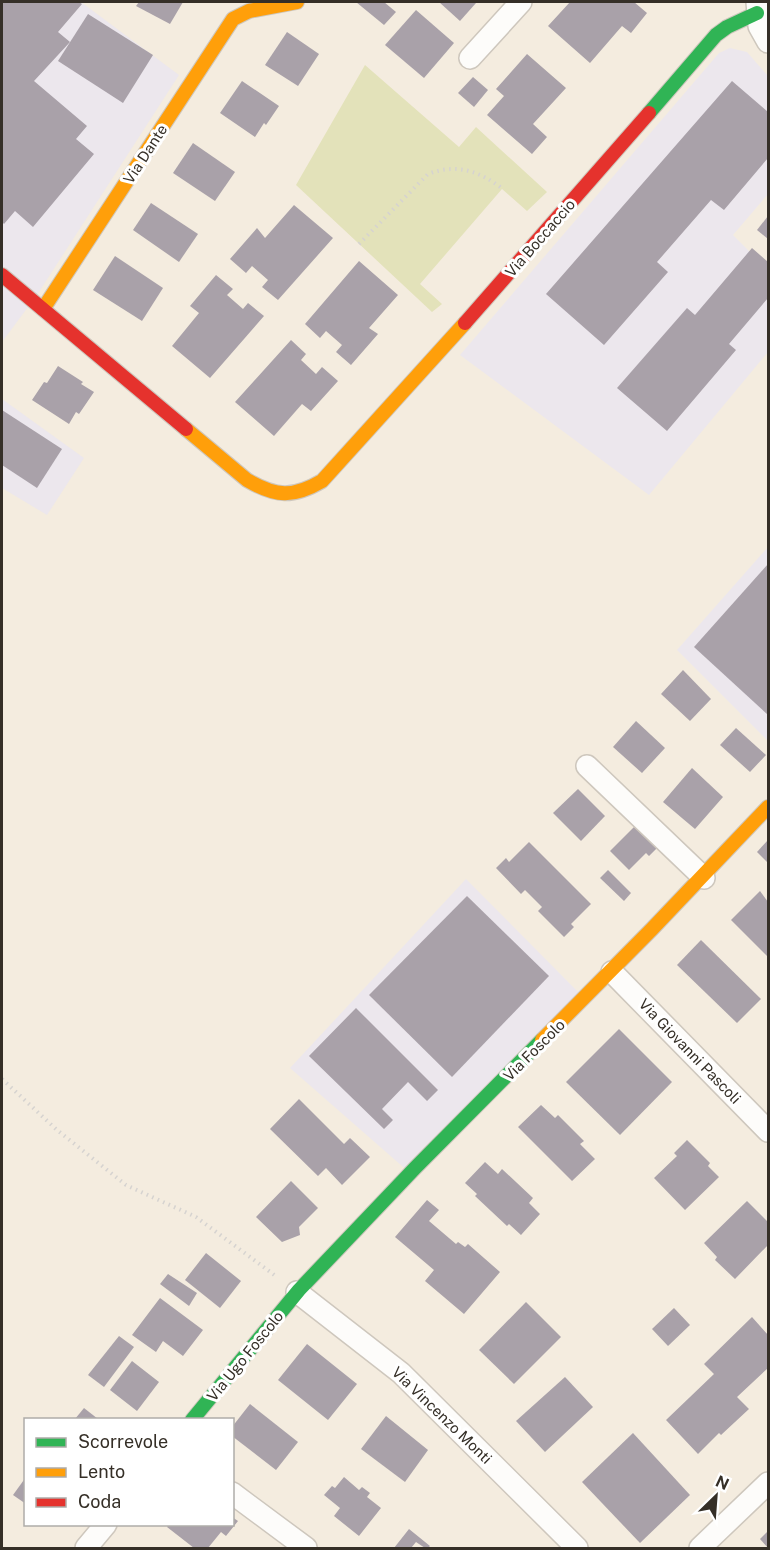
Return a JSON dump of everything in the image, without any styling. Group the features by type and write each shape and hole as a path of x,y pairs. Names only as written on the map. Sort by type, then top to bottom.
{"street":[{"name":"Via Dante","path":"43,309 233,20 252,5 272,8 297,2"},
{"path":"470,58 521,2"},
{"path":"757,7 759,26 768,42"},
{"name":"Via Boccaccio","path":"43,309 247,480 266,492 284,494 310,489 322,481 530,250 716,35 757,7"},
{"path":"2,275 43,309"},
{"path":"587,766 704,878"},
{"name":"Via Foscolo","path":"297,1292 410,1173 704,878 768,807"},
{"name":"Via Giovanni Pascoli","path":"612,972 768,1131"},
{"name":"Via Ugo Foscolo","path":"193,1418 297,1292"},
{"name":"Via Vincenzo Monti","path":"297,1292 400,1373 577,1548"},
{"path":"700,1548 768,1482"},
{"path":"234,1494 306,1548"},
{"path":"86,1548 104,1526"}],"path":[{"path":"359,244 428,174 442,168 485,175 503,189"},
{"path":"2,1079 57,1130 126,1185 196,1217 297,1292"}],"shaded area":[{"path":"2,2 81,2 179,75 37,295 2,342"},
{"path":"730,48 747,52 768,76 768,194 733,235 768,270 768,352 649,495 460,355 719,53"},
{"path":"2,399 84,458 47,515 2,488"},
{"path":"768,547 768,741 677,650"},
{"path":"466,879 585,999 410,1173 290,1068"}],"green space":[{"path":"365,65 459,147 476,127 547,192 527,211 502,189 420,284 442,304 432,312 296,185"}],"building":[{"path":"2,2 79,2 82,4 58,32 70,42 34,81 87,126 76,139 94,154 33,227 15,211 4,224 2,222"},
{"path":"139,2 183,2 170,24 136,6"},
{"path":"356,2 384,2 396,12 384,25"},
{"path":"439,2 476,2 476,3 460,21"},
{"path":"570,2 634,2 647,13 631,33 622,26 590,63 548,26"},
{"path":"416,10 454,43 424,78 385,45"},
{"path":"88,14 153,55 123,103 58,61"},
{"path":"287,32 319,54 298,86 265,65"},
{"path":"527,54 566,88 533,124 547,137 532,154 487,115 504,96 496,89"},
{"path":"473,77 488,90 474,107 458,93"},
{"path":"242,81 279,106 255,137 220,113"},
{"path":"732,81 768,112 768,158 724,210 711,200 657,262 668,272 604,345 546,294"},
{"path":"193,143 235,172 215,201 173,173"},
{"path":"151,203 198,234 179,262 133,230"},
{"path":"294,205 333,238 278,300 262,287 268,280 252,266 246,273 230,259 257,228 265,238"},
{"path":"768,216 768,239 757,230"},
{"path":"752,248 768,262 768,298 729,344 736,350 667,431 617,388 687,308 695,315"},
{"path":"115,256 163,288 142,321 93,290"},
{"path":"359,261 398,295 369,328 378,334 351,365 336,352 342,345 326,331 320,338 305,324"},
{"path":"216,275 233,289 227,295 243,309 248,303 264,316 210,378 172,346 199,313 190,306"},
{"path":"291,340 306,354 301,360 316,374 322,367 338,381 311,411 302,404 274,436 235,402"},
{"path":"58,366 94,392 79,414 76,412 69,424 32,400"},
{"path":"2,410 62,449 37,488 2,465"},
{"path":"768,564 768,715 694,647"},
{"path":"683,670 711,699 690,721 661,694"},
{"path":"636,721 665,748 642,773 613,747"},
{"path":"736,728 766,755 750,772 720,745"},
{"path":"692,768 723,797 695,829 663,802"},
{"path":"578,789 605,816 581,841 553,813"},
{"path":"638,823 660,845 649,856 646,853 629,870 610,851"},
{"path":"768,840 768,863 757,852"},
{"path":"529,842 591,904 571,924 574,927 564,937 538,911 542,907 525,890 521,894 496,868 506,858 509,862"},
{"path":"608,870 631,893 624,901 600,878"},
{"path":"760,891 768,902 768,957 731,920"},
{"path":"467,896 549,976 452,1077 369,995"},
{"path":"701,940 761,999 737,1023 677,965"},
{"path":"356,1008 438,1090 427,1101 408,1082 382,1109 393,1120 384,1129 309,1056"},
{"path":"619,1029 672,1082 620,1135 566,1082"},
{"path":"299,1099 344,1144 350,1138 370,1157 342,1185 326,1168 318,1176 270,1129"},
{"path":"541,1105 555,1118 558,1115 584,1141 580,1144 595,1159 572,1181 518,1127"},
{"path":"687,1140 710,1163 708,1166 719,1177 685,1210 654,1178 677,1156 674,1153"},
{"path":"485,1162 498,1174 502,1169 533,1198 529,1203 540,1214 521,1235 509,1224 507,1226 475,1196 477,1194 465,1183"},
{"path":"291,1181 318,1208 299,1227 300,1235 282,1242 256,1217"},
{"path":"427,1200 439,1210 429,1221 456,1244 458,1242 465,1247 468,1244 500,1272 464,1314 425,1281 434,1270 395,1237"},
{"path":"747,1201 768,1222 768,1245 735,1279 715,1260 717,1257 704,1243"},
{"path":"206,1253 241,1281 220,1308 185,1280"},
{"path":"168,1274 197,1293 189,1306 160,1284"},
{"path":"160,1298 203,1330 183,1356 163,1341 156,1352 132,1335"},
{"path":"526,1302 561,1337 514,1384 479,1350"},
{"path":"674,1308 690,1325 668,1346 652,1329"},
{"path":"752,1317 768,1335 768,1368 737,1397 749,1409 721,1435 719,1433 698,1454 666,1420 714,1374 704,1364"},
{"path":"119,1336 134,1347 104,1387 88,1375"},
{"path":"307,1344 357,1384 328,1420 278,1380"},
{"path":"132,1361 159,1382 137,1411 110,1390"},
{"path":"565,1377 593,1407 545,1452 516,1421"},
{"path":"250,1404 298,1442 276,1470 234,1438 234,1424"},
{"path":"84,1408 97,1418 76,1418"},
{"path":"386,1416 428,1450 405,1482 361,1449"},
{"path":"633,1433 690,1495 640,1543 582,1482"},
{"path":"344,1477 359,1490 362,1487 370,1493 367,1497 381,1508 359,1536 334,1516 340,1508 324,1495 332,1486 335,1488"},
{"path":"24,1480 24,1503 13,1495"},
{"path":"234,1526 226,1536 221,1532 208,1548 194,1548 167,1527"},
{"path":"409,1529 430,1546 425,1548 416,1542 411,1548 394,1548"},
{"path":"768,1531 768,1548 760,1539"}],"traffic: fast":[{"path":"649,113 716,35 727,27 757,13"},
{"path":"194,1418 299,1290 415,1168 542,1040"}],"traffic: slow":[{"path":"43,309 233,19 249,11 297,2"},
{"path":"186,429 257,486 284,493 293,493 312,487 322,481 465,323"},
{"path":"542,1040 768,807"}],"traffic: jam":[{"path":"465,323 649,113"},
{"path":"2,275 186,429"}]}
